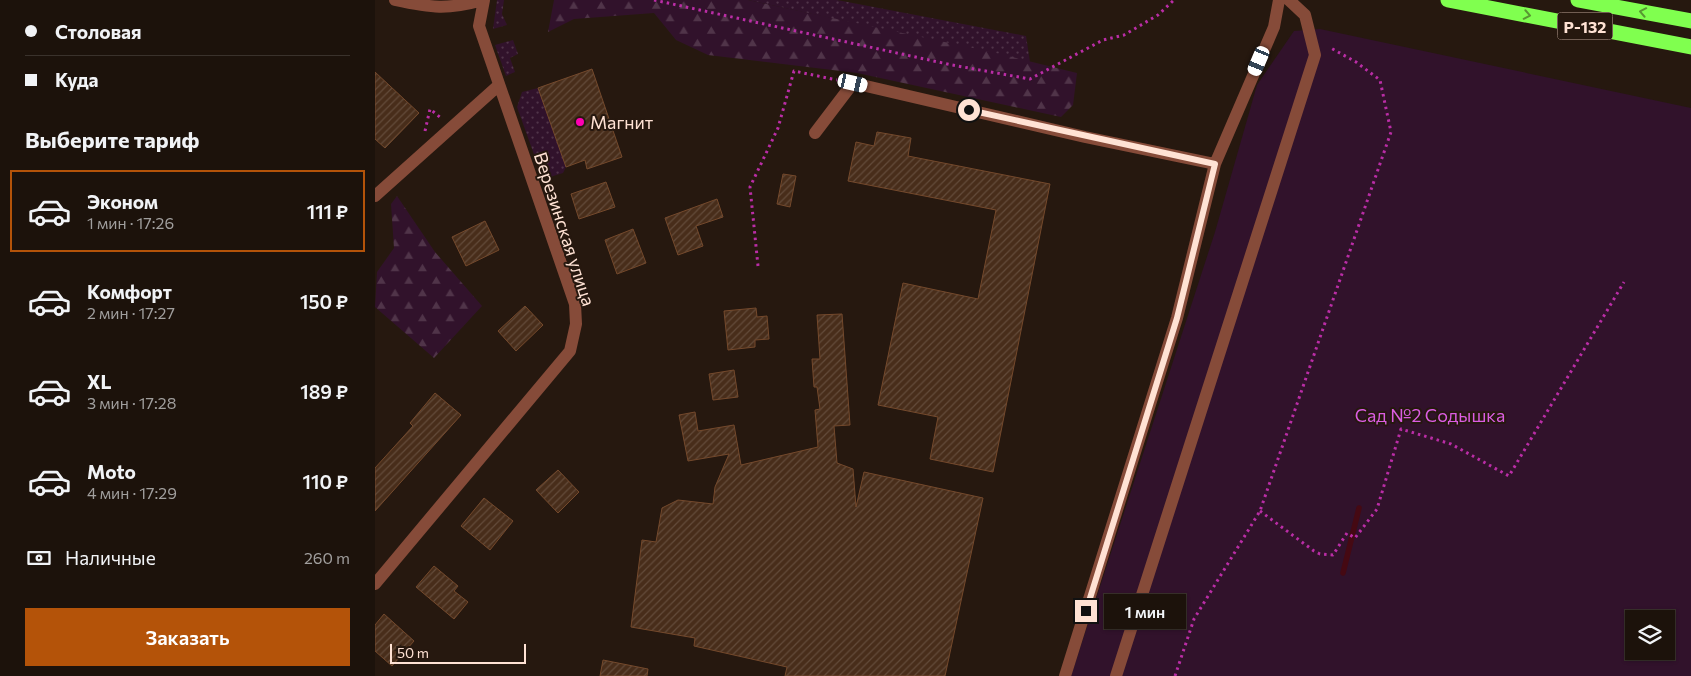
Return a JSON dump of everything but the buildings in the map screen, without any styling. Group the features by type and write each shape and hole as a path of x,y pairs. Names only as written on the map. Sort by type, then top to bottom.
{"highway":[{"name":"Р-132","path":"1448,0 1691,47"},
{"name":"Р-132","path":"1578,0 1691,22"}],"street":[{"path":"395,0 431,8 459,7 484,0"},
{"name":"Верезинская улица","path":"375,584 570,351 576,324 575,304 479,26 484,0"},
{"path":"1065,676 1177,318 1215,164 1274,27 1279,0"},
{"path":"1116,676 1315,55 1305,15 1289,0"},
{"path":"815,133 853,83 1215,164"},
{"path":"375,196 499,85"}],"path":[{"path":"654,0 952,65 1030,80 1103,40 1124,35 1158,14 1174,0"},
{"path":"1175,676 1194,619 1260,510 1391,132 1380,80 1356,62 1311,38"},
{"path":"757,266 751,187 778,128 794,71 853,83"},
{"path":"430,109 440,117"},
{"path":"1260,510 1320,554 1333,554 1347,533 1355,538 1377,509 1401,429 1451,444 1509,476 1624,282"}],"green space":[{"path":"497,0 504,0 502,14 507,25 493,29"},
{"path":"554,0 748,0 996,53 1077,73 1073,105 1061,117 857,73 708,55 676,40 654,13 574,19 548,32"},
{"path":"748,0 837,0 1026,36 1030,62"},
{"name":"Сад №2 Содышка","path":"1320,29 1691,108 1691,676 1071,676 1215,232 1257,85 1294,31"},
{"path":"513,40 518,54 510,58 515,72 506,76 495,45"},
{"path":"538,88 566,167 563,173 550,177 541,174 517,107 522,92"},
{"path":"397,196 435,252 482,306 434,358 375,307 377,272 394,248 391,204"}],"waterway":[{"path":"1343,573 1359,508"}],"place":[{"name":"Магнит","path":"580,122"}],"route":[{"path":"969,110 1215,164 1177,318 1158,374 1086,611"}]}
